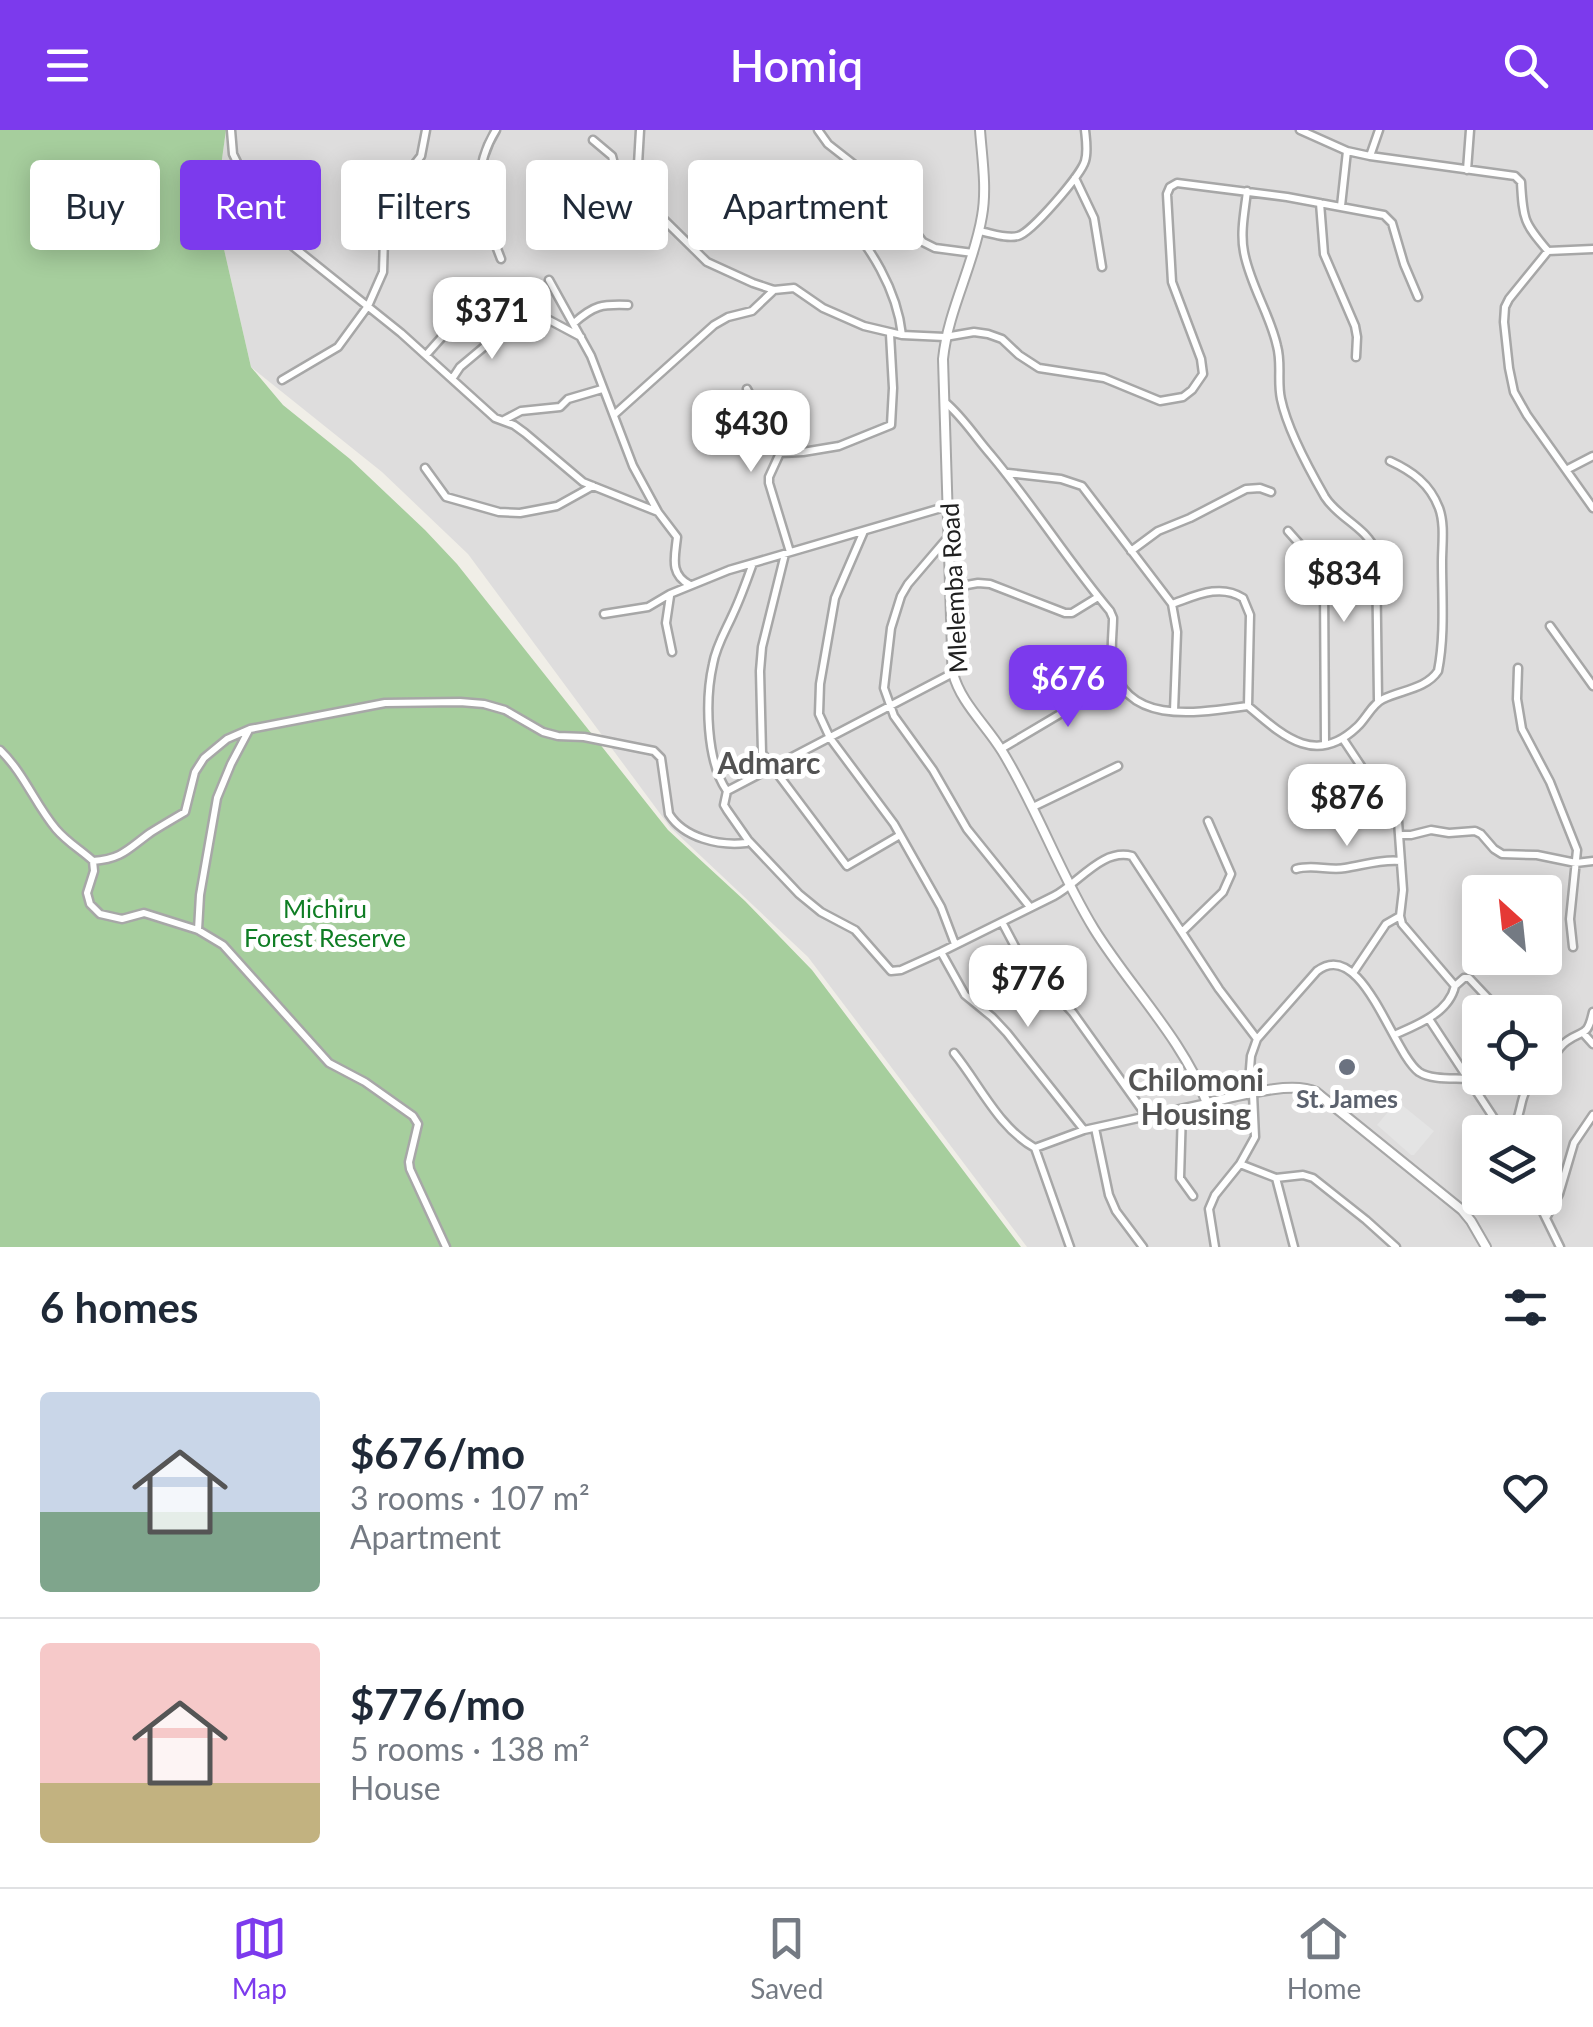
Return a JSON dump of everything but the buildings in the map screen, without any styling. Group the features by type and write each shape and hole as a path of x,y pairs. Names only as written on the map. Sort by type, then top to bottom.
{"street":[{"path":"231,130 232,154 268,224 284,241 368,306 495,418 514,425 593,486 658,512"},
{"path":"282,380 338,348 368,306 383,272 385,202 421,156 426,130"},
{"path":"496,130 483,153 479,193 502,259"},
{"path":"639,160 640,130"},
{"path":"818,130 838,152 879,184 924,242 935,248 973,253"},
{"name":"Mlelemba Road","path":"980,130 984,201 973,253 946,337 944,401 953,673 1033,807 1070,888 1110,954 1188,1062 1206,1102"},
{"path":"979,231 1022,235 1085,163 1085,130"},
{"path":"1300,130 1347,151 1519,178 1526,224 1548,251"},
{"path":"1370,156 1379,130"},
{"path":"1467,170 1470,130"},
{"path":"594,140 613,160"},
{"path":"1341,206 1347,151"},
{"path":"1075,178 1094,218 1102,267"},
{"path":"668,224 706,262 774,290 794,288 864,326 902,335 988,334 1002,339 1040,368 1104,378 1160,401 1183,397 1199,382 1203,366 1172,282 1168,190 1173,185 1182,182 1381,214 1390,220 1418,297"},
{"path":"1246,191 1244,254 1276,340 1283,407 1329,503 1368,536 1376,552 1378,700"},
{"path":"1320,204 1324,254 1355,326 1356,357"},
{"path":"1593,249 1548,251 1505,307 1504,322 1514,392 1526,416 1593,508"},
{"path":"867,250 890,286 902,335"},
{"path":"549,280 598,372 633,466 658,512 677,536 676,572 692,585"},
{"path":"614,415 714,325 752,311 774,290"},
{"path":"522,298 536,313 582,338"},
{"path":"574,323 602,304 628,305"},
{"path":"452,380 460,367 508,326"},
{"path":"426,355 450,328"},
{"path":"780,453 839,446 891,424 894,388 890,334"},
{"path":"504,420 521,411 560,407 571,398 602,388"},
{"path":"747,389 780,453 769,483 788,553 766,626 760,670 762,753 847,866 900,835"},
{"path":"944,401 962,416 1007,473 1112,614 1112,662 1126,695 1137,703 1174,711 1206,712 1248,706 1284,736 1309,746 1343,738 1361,723 1378,700 1432,679 1438,671 1440,509 1419,478 1390,461"},
{"path":"1566,470 1593,456"},
{"path":"425,468 446,497 498,512 520,513 557,506 593,486"},
{"path":"1007,473 1061,479 1082,486 1172,604 1177,632 1174,711"},
{"path":"1131,550 1165,527 1246,488 1272,492"},
{"path":"604,614 648,607 670,594 753,562 949,505"},
{"path":"864,531 836,591 820,684 819,714 830,738 900,835 941,907 955,944"},
{"path":"1288,532 1312,558 1324,584 1325,744"},
{"path":"950,536 908,584 897,606 884,680 888,706 967,829 1030,907"},
{"path":"728,792 718,776 711,745 710,680 716,650 753,562"},
{"path":"950,588 990,584 1072,614 1098,597"},
{"path":"1172,604 1224,590 1242,598 1250,614 1248,706"},
{"path":"670,594 666,624 672,652"},
{"path":"1550,626 1593,686"},
{"path":"1518,668 1516,700 1522,729 1550,782 1578,856 1570,918 1573,947"},
{"path":"953,673 728,792 724,805 748,840 799,894 821,912 854,930 891,971 941,952 1070,888 1108,858 1119,854 1132,856 1219,990 1257,1039"},
{"path":"1001,749 1119,683"},
{"path":"0,750 18,770 55,828 93,860 109,860 126,853 184,812 195,772 204,758 227,739 250,729 385,703 484,704 558,736 584,737 654,751 661,758 672,820 700,838 743,844 748,840"},
{"path":"198,930 200,895 217,798 250,729"},
{"path":"1343,738 1363,769 1368,786 1395,813 1403,890 1400,916 1408,934 1455,991 1430,1019 1394,1035"},
{"path":"1033,807 1118,766"},
{"path":"1183,931 1223,892 1230,874 1208,821"},
{"path":"1400,835 1431,830 1475,831 1502,854 1537,855 1576,863 1593,861"},
{"path":"93,860 94,871 87,892 90,904 100,914 122,919 144,913 198,930 223,945 328,1063 365,1082 416,1120 410,1169 446,1247"},
{"path":"1296,869 1342,869 1401,861"},
{"path":"1353,972 1381,930 1400,916"},
{"path":"1002,922 1020,956 1073,1013 1148,1118"},
{"path":"941,952 965,995 1007,1033 1084,1130"},
{"path":"1216,1247 1209,1217 1211,1201 1255,1138 1251,1056 1257,1039 1323,966 1335,963 1353,972 1417,1070 1462,1079"},
{"path":"1454,986 1469,978 1484,995"},
{"path":"1562,1046 1588,1030 1593,1012"},
{"path":"1430,1019 1462,1072"},
{"path":"1584,1034 1593,1044"},
{"path":"954,1053 1001,1119 1034,1148 1070,1247"},
{"path":"1034,1148 1084,1130 1206,1102 1291,1087 1308,1088 1462,1210 1486,1247"},
{"path":"1182,1110 1180,1178 1193,1196"},
{"path":"1546,1218 1559,1194 1574,1143 1593,1115"},
{"path":"1094,1128 1109,1195 1143,1247"},
{"path":"1240,1164 1276,1178 1313,1178 1396,1247"},
{"path":"1276,1178 1294,1247"},
{"path":"1544,1215 1560,1247"}],"shaded area":[{"path":"226,130 1593,130 1593,1247 1027,1247 808,957 670,827 468,554 382,472 251,367 224,250 321,250 321,160 222,160"},
{"path":"1397,1101 1434,1131 1414,1155 1377,1125"}],"green space":[{"name":"Michiru Forest Reserve","path":"0,130 226,130 222,160 180,160 180,250 224,250 251,367 283,405 350,459 457,564 668,830 812,970 1021,1247 0,1247"}],"place":[{"name":"St. James","path":"1347,1067"}],"district":[{"name":"Admarc","path":"769,762"},
{"name":"Chilomoni Housing","path":"1196,1096"}]}
